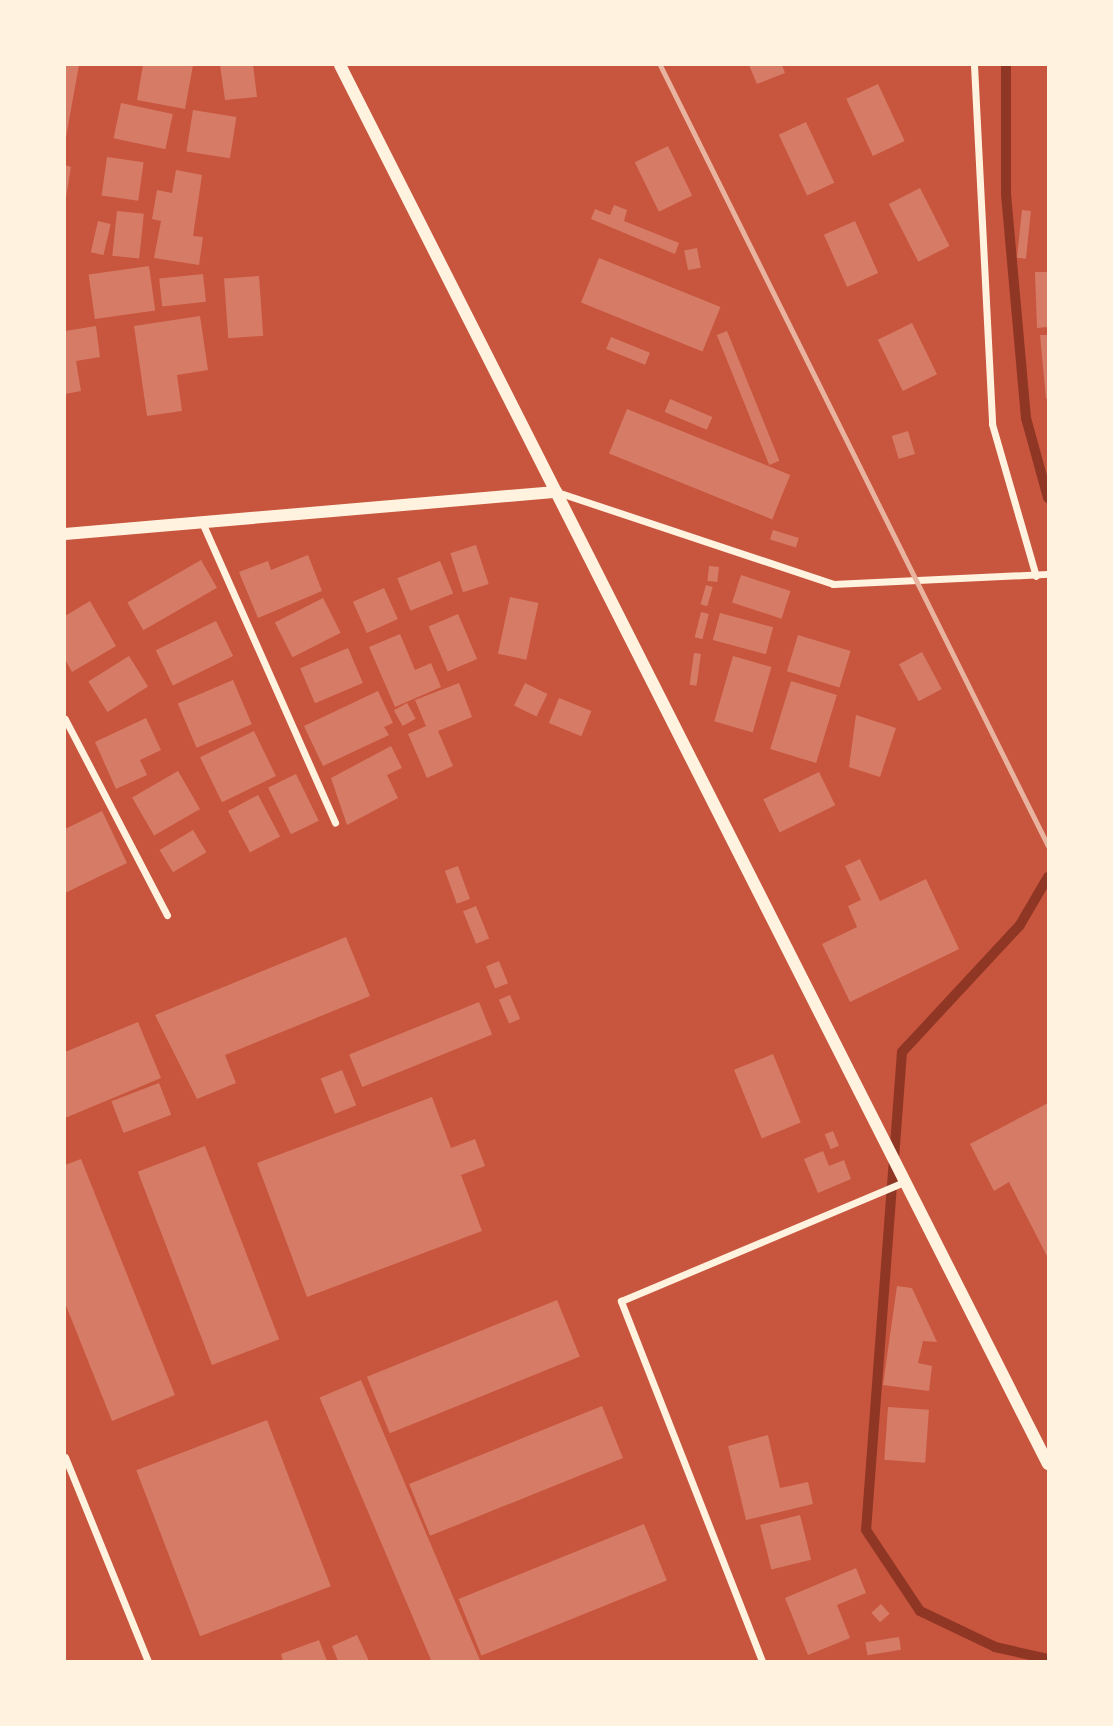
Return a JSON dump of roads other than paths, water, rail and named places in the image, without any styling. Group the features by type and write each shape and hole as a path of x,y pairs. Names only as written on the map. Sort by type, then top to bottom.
{"street":[{"path":"340,65 1048,1464"},
{"path":"974,65 992,424 1036,576"},
{"path":"65,534 200,519 556,492 833,584 1048,574"},
{"path":"200,519 335,823"},
{"path":"65,719 167,915"},
{"path":"762,1661 621,1301 904,1182"},
{"path":"65,1457 149,1661"}],"waterway":[{"path":"1006,65 1006,194 1026,418 1048,498"},
{"path":"1048,877 1020,925 902,1052 866,1530 920,1611 995,1647 1048,1659"}],"railway":[{"path":"660,65 1048,846"}]}
